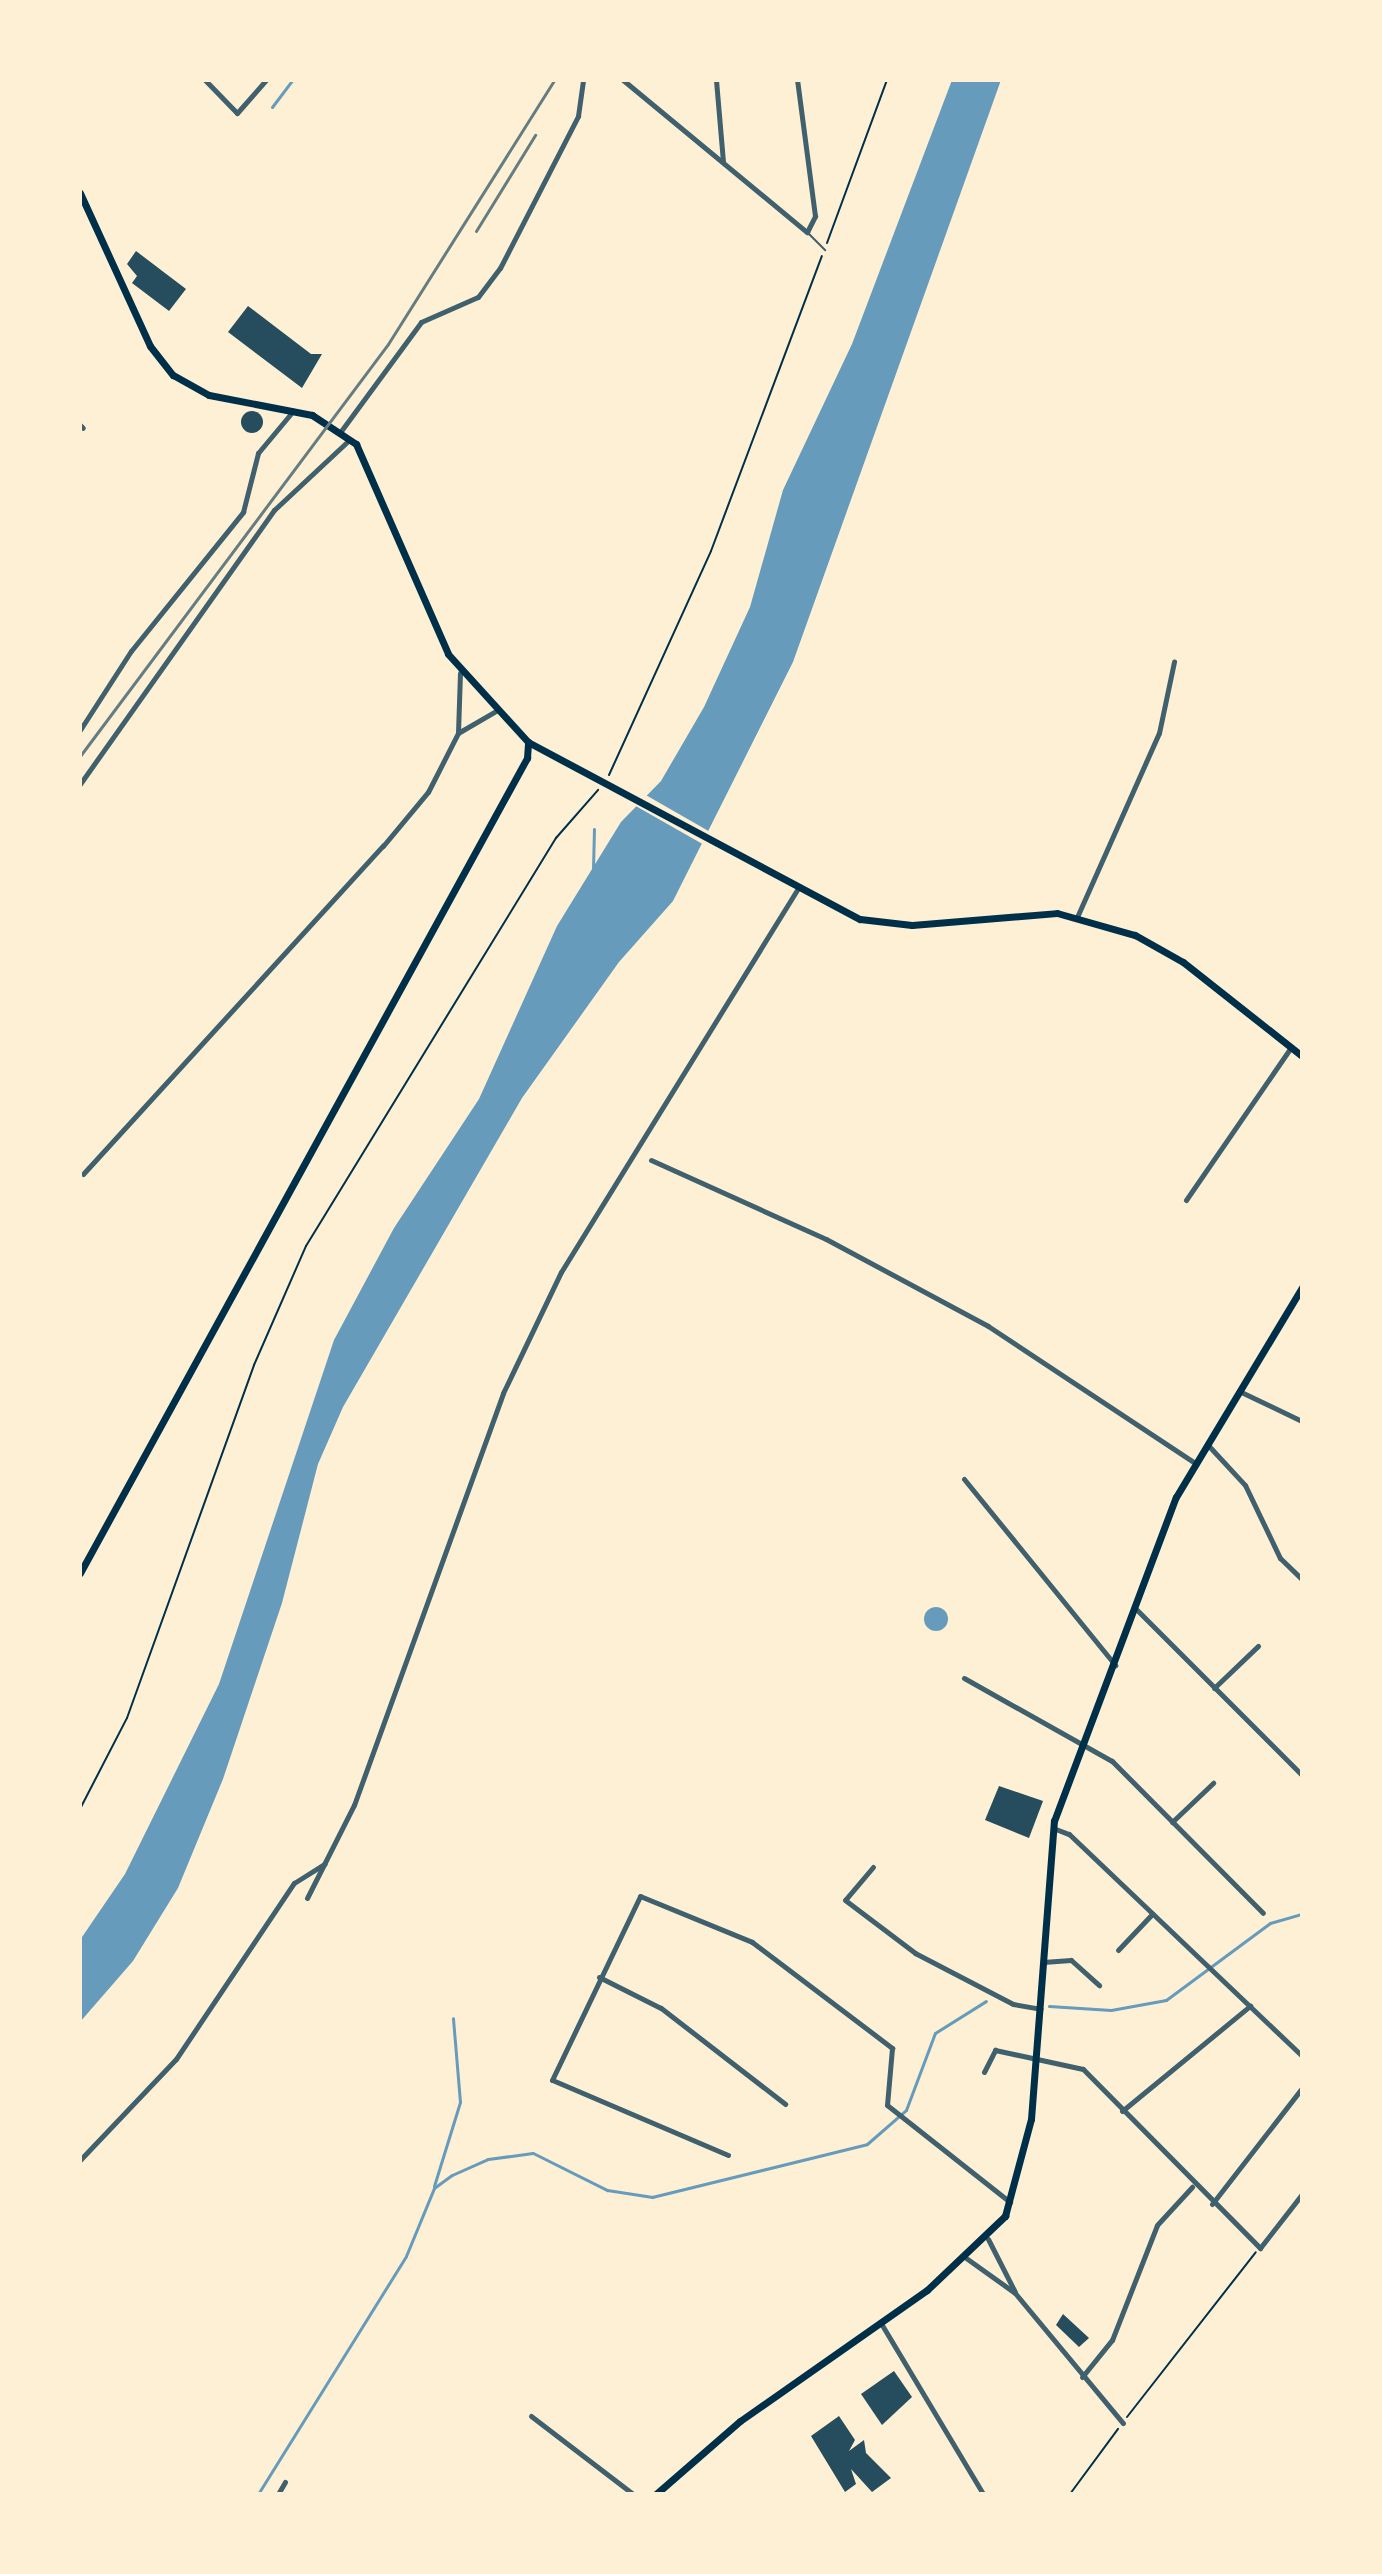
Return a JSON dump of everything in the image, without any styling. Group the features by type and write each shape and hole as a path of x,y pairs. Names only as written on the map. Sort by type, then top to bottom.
{"main road":[{"path":"80,193 159,361 209,395 294,410 341,431 350,439 460,673 528,742 606,780 797,890 886,923 1077,917 1156,945 1302,1056"},
{"path":"80,1573 527,758 528,742"},
{"path":"527,758 541,750"},
{"path":"656,2494 740,2421 882,2325 966,2258 988,2239 1011,2203 1037,2060 1052,1828 1082,1744 1195,1463 1302,1287"}],"street":[{"path":"205,80 237,113 266,80"},
{"path":"341,431 421,322 471,303 500,268 578,116 583,80"},
{"path":"623,80 807,232 815,216 797,80"},
{"path":"716,80 723,162"},
{"path":"80,730 123,662 243,512 258,453 294,410"},
{"path":"80,784 274,510 350,439"},
{"path":"1077,917 1159,733 1174,662"},
{"path":"83,1174 383,846 428,792 458,733 460,673"},
{"path":"458,733 496,711"},
{"path":"307,1898 354,1805 503,1393 555,1286 797,890"},
{"path":"1186,1200 1291,1047"},
{"path":"651,1160 826,1239 988,1326 1195,1463"},
{"path":"1238,1391 1302,1421"},
{"path":"1206,1443 1245,1485 1280,1558 1302,1579"},
{"path":"964,1479 1115,1665"},
{"path":"1136,1609 1302,1775"},
{"path":"1214,1688 1258,1646"},
{"path":"964,1678 1112,1761 1263,1913"},
{"path":"1172,1822 1213,1783"},
{"path":"1052,1828 1069,1834 1302,2056"},
{"path":"80,2160 176,2059 294,1883 325,1863"},
{"path":"873,1867 845,1900 915,1953 1013,2004 1042,2010"},
{"path":"728,2155 552,2080 640,1896 752,1942 892,2048 885,2100 906,2121 1011,2203"},
{"path":"1118,1950 1152,1914"},
{"path":"1043,1962 1071,1960 1099,1985"},
{"path":"599,1977 678,2019 785,2104"},
{"path":"1122,2111 1250,2006"},
{"path":"984,2072 995,2050 1083,2069 1192,2187 1260,2248 1302,2194"},
{"path":"1212,2204 1302,2088"},
{"path":"1082,2377 1112,2340 1157,2225 1192,2187"},
{"path":"988,2239 1015,2293 1123,2423"},
{"path":"966,2258 1015,2293"},
{"path":"882,2325 983,2494"},
{"path":"531,2416 633,2494"},
{"path":"278,2494 285,2482"}],"lane":[{"path":"807,232 825,250"}],"path":[{"path":"80,1809 133,1705 254,1365 306,1246 556,838 606,780 711,551 887,80"},
{"path":"1070,2494 1260,2248"}],"water":[{"path":"952,80 1001,80 793,662 673,901 619,962 522,1098 343,1407 318,1464 282,1603 223,1779 178,1888 133,1961 80,2022 80,1940 125,1874 219,1684 334,1340 394,1228 479,1099 557,926 621,822 661,781 704,707 750,607 783,490 852,344"},
{"path":"936,1607 947,1614 948,1619 941,1630 936,1631 925,1624 924,1619 931,1608"}],"pier":[{"path":"644,794 712,833 706,846 634,805"}],"building":[{"path":"136,251 186,289 169,311 132,283 137,276 127,264"},
{"path":"248,306 311,354 322,354 302,388 228,332"},
{"path":"252,411 260,414 263,422 260,430 252,433 244,430 241,422 244,414"},
{"path":"999,1786 1043,1801 1029,1838 985,1820"},
{"path":"1063,2314 1089,2338 1079,2347 1056,2325"},
{"path":"894,2371 912,2397 882,2425 861,2394"},
{"path":"839,2416 855,2440 849,2451 864,2440 866,2453 891,2478 872,2492 851,2469 856,2484 845,2492 811,2436"}],"waterway":[{"path":"272,107 292,80"},
{"path":"593,869 594,829"},
{"path":"1049,2006 1111,2010 1166,2000 1270,1923 1302,1914"},
{"path":"258,2494 406,2256 434,2188 452,2175 488,2159 533,2153 607,2190 652,2197 867,2144 906,2110 935,2033 986,2001"},
{"path":"434,2186 460,2102 453,2018"}],"railway":[{"path":"80,756 388,344 554,80"},
{"path":"476,231 535,135"}]}
